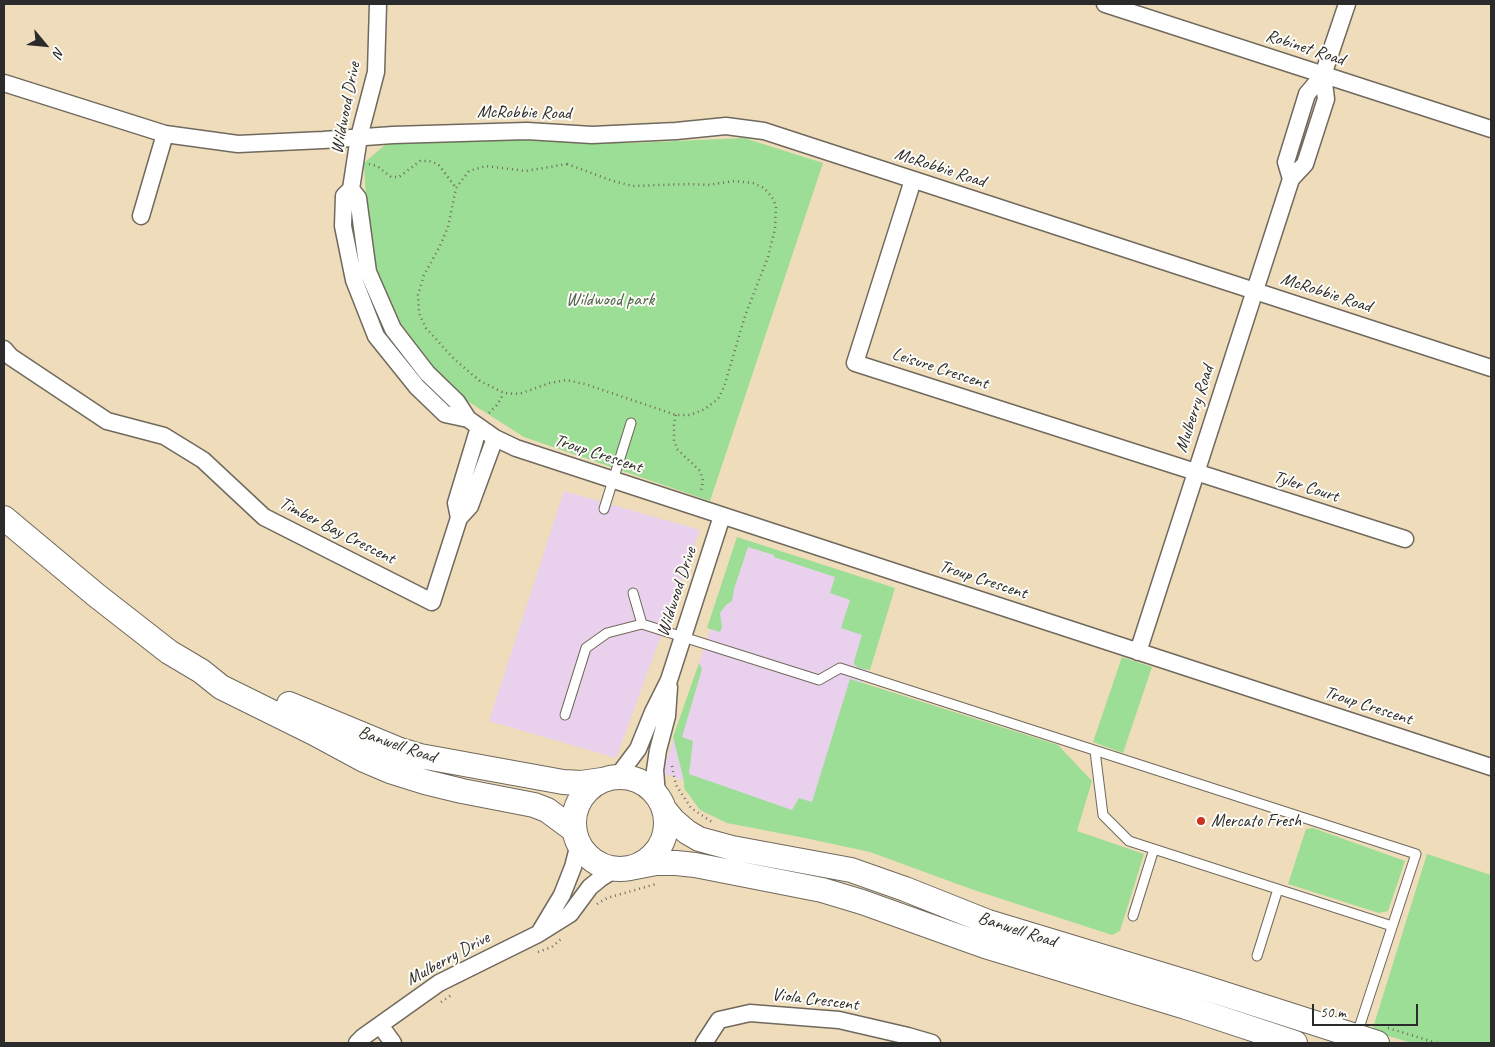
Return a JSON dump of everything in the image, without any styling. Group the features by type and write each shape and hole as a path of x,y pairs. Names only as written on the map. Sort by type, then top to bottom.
{"main road":[{"name":"Banwell Road","path":"4,518 96,595 169,652 201,671 221,687 364,760 390,771 453,789 534,805 547,810 577,837"},
{"name":"Banwell Road","path":"201,671 400,750 420,756 563,782 581,783 610,779"},
{"path":"632,778 646,785 661,802 666,824 663,839 656,852 644,862 623,868 600,865 588,856 577,837 575,814 580,800 590,788 610,779 632,778"},
{"name":"Banwell Road","path":"661,802 680,826 699,839 732,848 851,870 988,922 1367,1037"},
{"name":"Banwell Road","path":"623,868 656,863 676,863 822,890 871,905 985,946 1186,1007 1295,1043"}],"street":[{"name":"Wildwood Drive","path":"351,189 359,137 376,72 378,4"},
{"name":"Robinet Road","path":"1106,4 1491,129"},
{"name":"Mulberry Road","path":"1138,652 1291,179 1305,164 1326,99 1323,75 1346,4"},
{"path":"4,83 165,134 238,144 359,137"},
{"name":"McRobbie Road","path":"359,137 527,130 592,135 726,126 764,131 1491,368"},
{"path":"141,216 165,134"},
{"name":"Leisure Crescent","path":"913,180 855,363 1196,473"},
{"name":"Troup Crescent","path":"351,189 358,198 368,272 393,329 427,373 457,402 474,423 495,438 516,448 1491,767"},
{"name":"Timber Bay Crescent","path":"4,349 11,357 107,421 164,436 203,460 264,517 432,602 459,518 470,506 495,438"},
{"name":"Timber Bay Crescent","path":"459,518 456,503 474,423"},
{"name":"Tyler Court","path":"1196,473 1405,539"},
{"name":"Wildwood Drive","path":"610,779 638,749 652,712 669,680 722,516"},
{"name":"Wildwood Drive","path":"661,802 655,770 667,716 669,680"},
{"path":"538,934 562,895 573,866 577,837"},
{"name":"Mulberry Drive","path":"357,1043 439,983 538,934 570,914 590,887 601,878 623,868"},
{"name":"Viola Crescent","path":"704,1043 719,1020 750,1013 839,1020 932,1043"},
{"path":"380,1025 394,1043"}],"lane":[{"path":"604,509 632,423"},
{"path":"633,593 642,624"},
{"path":"565,715 586,648 607,633 642,624 819,680 840,668 1416,854 1392,926 1367,1037"},
{"path":"1095,750 1103,815 1129,840 1392,926"},
{"path":"1132,916 1154,849"},
{"path":"1257,956 1278,889"}],"path":[{"path":"368,164 377,166 391,177 399,177 420,161 429,161 438,164 456,188"},
{"path":"567,164 613,181 633,186 753,183 764,188 772,197 776,206 775,229 768,257 745,316 724,387 718,399 690,414 676,415 585,384 566,380 550,383 518,394 504,393 480,382 454,359 426,328 419,313 418,295 424,275 448,227 456,188 470,171 486,166 526,171 567,164"},
{"path":"489,413 498,405 504,393"},
{"path":"676,415 674,440 677,449 700,471 703,481 701,491"},
{"path":"671,764 676,785 691,808 715,824"},
{"path":"1367,1037 1437,1043"}],"shaded area":[{"path":"564,491 700,530 616,758 489,721"},
{"path":"740,541 893,592 815,824 662,773"}],"green space":[{"name":"Wildwood park","path":"744,138 823,163 710,501 524,437 447,388 390,317 368,236 364,163 386,144 510,139 631,143"},
{"path":"737,537 895,588 870,670 858,668 854,664 862,635 841,628 850,600 830,593 835,577 748,547 732,601 720,613 722,627 720,632 707,628"},
{"path":"1122,657 1152,667 1123,753 1093,742"},
{"path":"699,663 702,669 682,737 693,741 689,774 792,810 799,798 812,802 850,679 1058,745 1092,781 1077,831 1144,854 1120,931 1112,935 971,889 870,852 727,823 700,810 684,788 673,737"},
{"path":"1313,828 1405,861 1388,911 1379,913 1288,884 1306,829"},
{"path":"1427,854 1491,875 1491,1043 1412,1043 1372,1031"}],"place":[{"name":"Mercato Fresh","path":"1201,821"}]}
